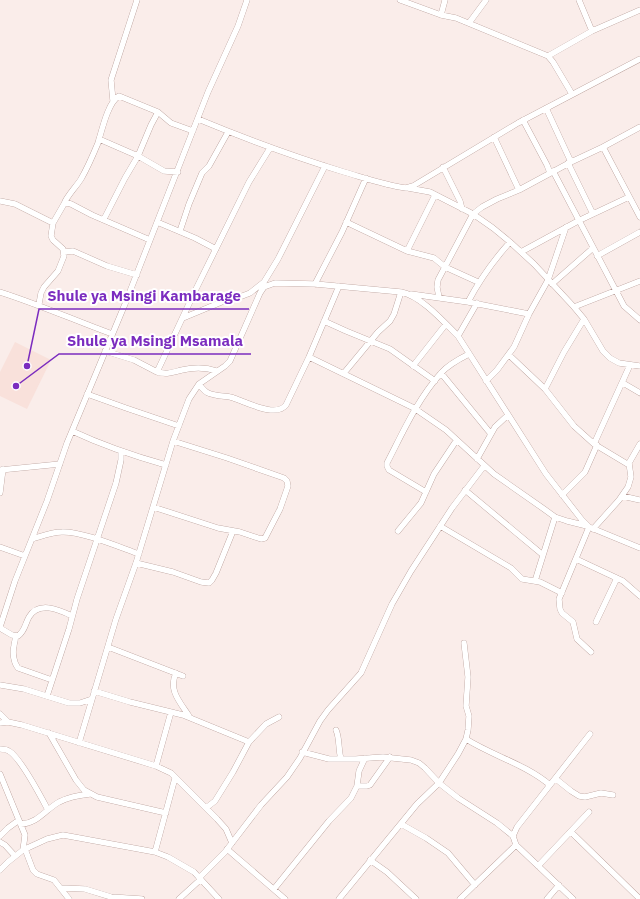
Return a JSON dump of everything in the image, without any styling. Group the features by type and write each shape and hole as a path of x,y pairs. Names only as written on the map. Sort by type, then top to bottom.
{"street":[{"path":"113,101 111,80 137,0"},
{"path":"15,636 0,627 14,581 32,539 72,431 178,172 208,92 238,26 247,0"},
{"path":"400,0 441,15 456,18 548,56 572,94"},
{"path":"441,15 445,0"},
{"path":"579,0 592,31"},
{"path":"469,23 482,1"},
{"path":"548,56 592,31 640,10"},
{"path":"406,188 412,186 523,120 640,59"},
{"path":"111,90 119,96 158,112 165,120 193,131"},
{"path":"119,96 113,101 90,161 81,179 65,201 54,223 51,236 64,252 73,252 107,266 137,274"},
{"path":"546,108 593,214"},
{"path":"104,219 138,156 158,112"},
{"path":"198,120 270,148 325,166 406,188 420,189 473,214 521,252 574,307 584,319 603,351 610,358 619,363 640,366"},
{"path":"523,120 624,306 640,320"},
{"path":"439,297 438,283 473,214 492,202 603,148 640,127"},
{"path":"180,231 202,173 209,166 228,132"},
{"path":"494,137 519,190"},
{"path":"99,139 138,156 164,171 178,172"},
{"path":"157,372 249,182 270,148"},
{"path":"603,148 640,216"},
{"path":"183,318 224,301 250,293 264,282 278,259 325,166"},
{"path":"443,167 460,201 462,209"},
{"path":"315,284 366,178"},
{"path":"407,251 425,218 435,195"},
{"path":"521,252 566,227 629,197"},
{"path":"1,203 15,204 54,223"},
{"path":"64,204 71,204 92,215 150,240"},
{"path":"157,222 180,231 216,249"},
{"path":"346,222 407,251 434,258 445,267 478,282"},
{"path":"486,381 498,370 509,355 529,314 550,282 566,227"},
{"path":"598,256 640,232"},
{"path":"468,302 478,282 510,242"},
{"path":"550,282 593,248"},
{"path":"39,304 41,293 44,287 58,271 64,252"},
{"path":"574,307 640,281"},
{"path":"79,743 116,619 139,554 173,441 189,399 199,384 230,361 264,287 275,283 315,284 401,292 477,303 529,314"},
{"path":"199,384 206,392 211,394 230,397 274,411 281,409 286,404 309,357 339,286"},
{"path":"0,292 39,304 83,324 112,334"},
{"path":"344,373 370,341 390,321 394,314 401,292"},
{"path":"408,293 423,304 458,336 546,474 582,520 590,527"},
{"path":"458,336 477,303"},
{"path":"545,389 564,352 584,319"},
{"path":"324,321 390,349 435,381"},
{"path":"413,366 446,324"},
{"path":"105,351 134,360 157,372 166,374 184,369 203,368 217,371"},
{"path":"426,492 389,470 387,463 414,408 440,373 457,360 469,354"},
{"path":"509,355 545,389 574,426 596,444 629,465"},
{"path":"309,357 414,408 446,430 494,474 555,517 567,522 590,527 640,548"},
{"path":"562,495 585,472 607,415 630,365"},
{"path":"440,373 491,434"},
{"path":"623,383 640,393"},
{"path":"87,394 179,426"},
{"path":"476,459 495,427 508,415"},
{"path":"72,431 98,444 166,466"},
{"path":"398,531 421,503 434,474 456,440"},
{"path":"153,507 218,528 258,539 265,538 274,521 288,486 287,481 284,478 173,441"},
{"path":"591,652 577,639 573,622 562,614 559,599 590,527 622,496 630,480 630,461 640,444"},
{"path":"47,696 116,483 121,460 121,452"},
{"path":"0,493 1,470 60,464"},
{"path":"179,899 200,879 227,849 261,805 294,768 314,730 328,710 361,673 392,604 410,571 465,490 484,466"},
{"path":"465,490 543,555"},
{"path":"622,496 640,500"},
{"path":"534,581 555,517"},
{"path":"440,526 511,568 522,579 534,581 562,593"},
{"path":"136,563 209,583 216,573 233,531"},
{"path":"32,539 60,532 68,532 139,554"},
{"path":"0,547 25,556"},
{"path":"576,559 623,581 640,596"},
{"path":"596,622 616,578"},
{"path":"15,636 18,636 22,632 36,608 63,611 72,616"},
{"path":"15,636 16,639 13,648 14,661 18,668 52,680"},
{"path":"339,899 417,804 440,783 466,739 469,716 466,706 468,677 464,644"},
{"path":"108,647 183,676"},
{"path":"176,673 172,680 173,689 189,717"},
{"path":"0,685 24,689 57,700 75,703 92,699"},
{"path":"94,691 189,717 249,742"},
{"path":"156,766 171,712"},
{"path":"0,714 8,722"},
{"path":"206,808 215,801 249,742 266,724 279,717"},
{"path":"0,723 8,722 22,724 156,766 167,771 226,829 232,843"},
{"path":"336,730 339,737 341,759"},
{"path":"49,733 76,780 84,790 90,794 111,801 166,813"},
{"path":"513,836 517,827 590,734"},
{"path":"466,739 483,749 526,768 550,785"},
{"path":"0,749 9,750 14,755 26,771 48,810"},
{"path":"302,752 329,759 390,757 420,763 458,798 497,823 513,836 516,845 573,899"},
{"path":"356,786 370,785 390,757"},
{"path":"274,889 329,821 351,798 356,786 359,771 365,758"},
{"path":"0,774 25,836 24,849 34,870 37,874 52,879 69,899"},
{"path":"154,852 175,778"},
{"path":"556,779 579,796 585,797 601,793 613,795"},
{"path":"0,836 8,828 20,822 32,822 64,800 90,794"},
{"path":"538,866 590,812"},
{"path":"401,824 426,838 448,853 475,885"},
{"path":"571,832 640,899"},
{"path":"0,870 24,849 47,839 63,835 154,852 183,865 194,872 219,899"},
{"path":"0,842 5,845 15,856"},
{"path":"460,899 516,845"},
{"path":"227,849 285,899"},
{"path":"370,860 387,872 416,899"},
{"path":"548,899 559,885"},
{"path":"61,888 85,890 118,898 142,899"}],"shaded area":[{"path":"15,342 51,360 27,409 0,396 0,372"}],"place":[{"name":"Shule ya Msingi Kambarage","path":"27,366"},
{"name":"Shule ya Msingi Msamala","path":"16,386"}]}
